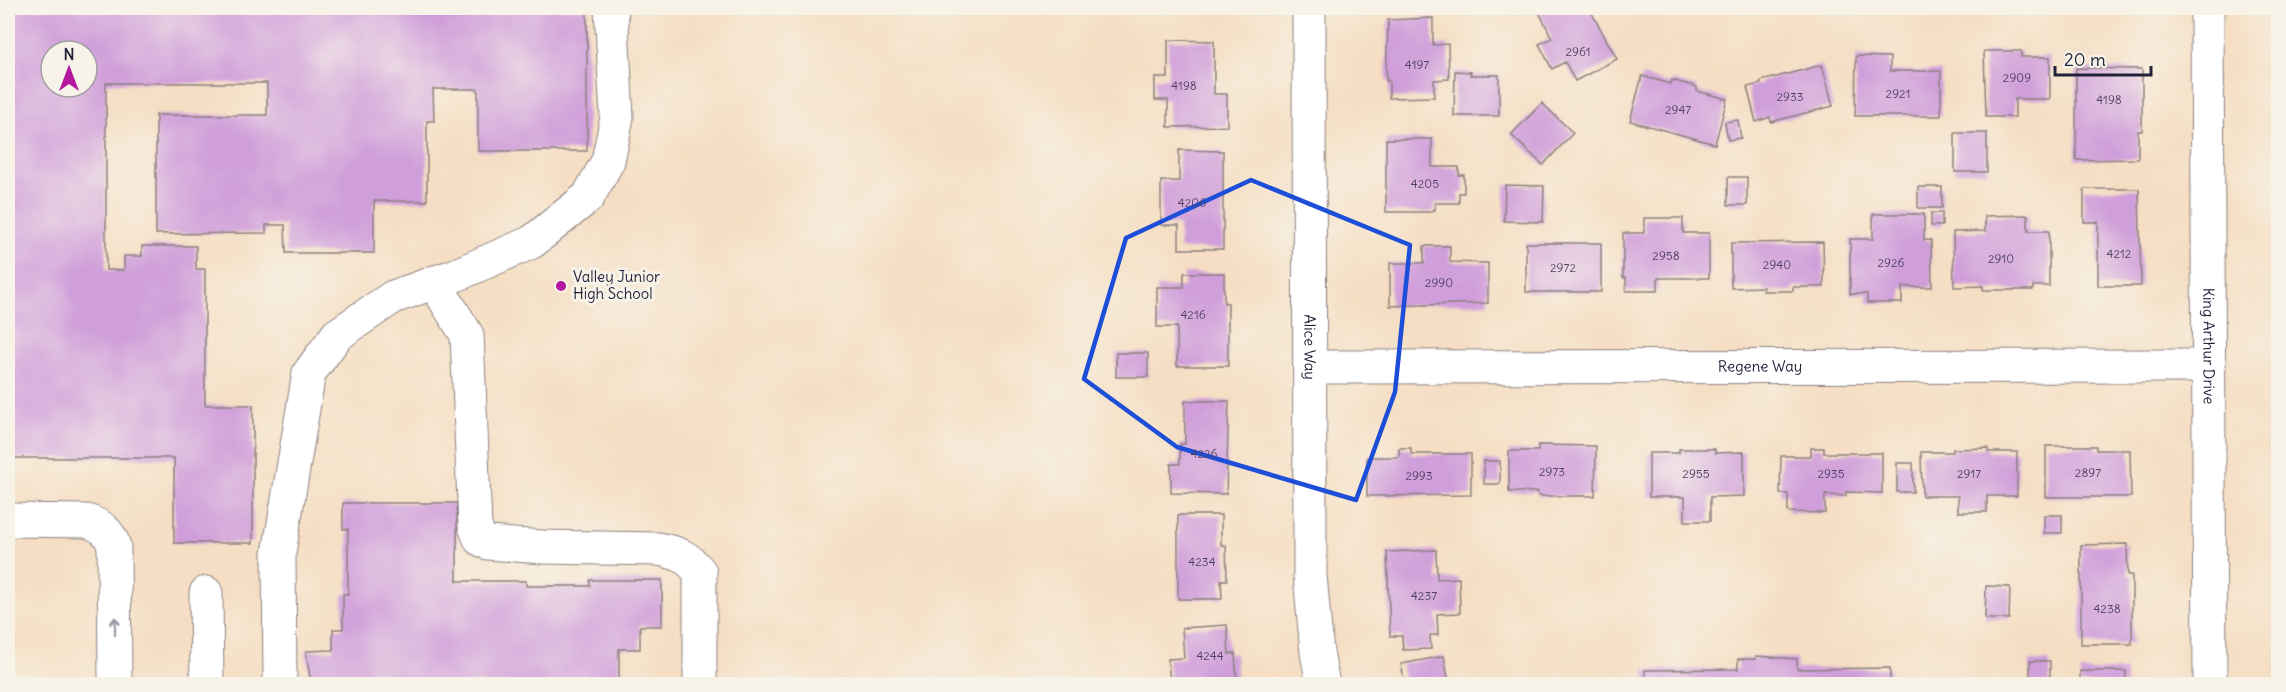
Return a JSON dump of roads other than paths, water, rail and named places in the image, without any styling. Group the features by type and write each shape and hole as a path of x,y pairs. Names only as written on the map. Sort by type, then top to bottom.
{"street":[{"path":"280,684 279,553 309,374 337,335 393,297 532,242 588,197 608,161 617,117 611,8"},
{"name":"Alice Way","path":"1308,8 1310,575 1317,653 1323,684"},
{"name":"King Arthur Drive","path":"2207,8 2210,684"},
{"path":"434,282 467,335 475,526 480,538 488,543 543,548 658,549 674,552 690,559 700,572 700,684"},
{"name":"Regene Way","path":"1310,367 2209,366"},
{"path":"8,520 87,521 97,524 109,533 114,546 115,684"},
{"path":"206,593 207,684"}],"place":[{"name":"Valley Junior High School","path":"561,286"}]}
